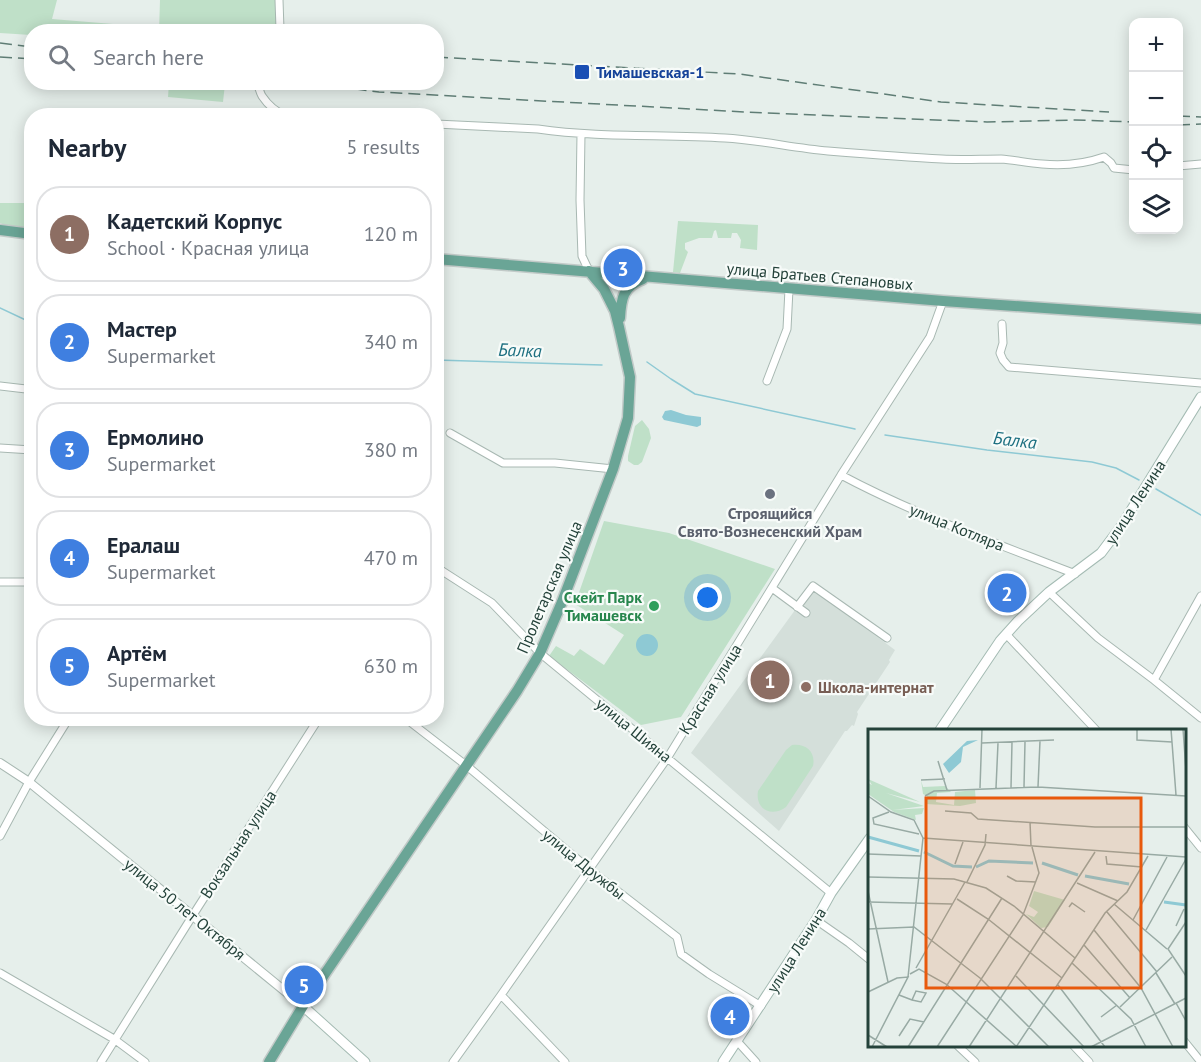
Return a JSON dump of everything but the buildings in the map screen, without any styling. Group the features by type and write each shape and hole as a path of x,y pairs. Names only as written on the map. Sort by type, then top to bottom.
{"main road":[{"path":"0,230 24,233"},
{"name":"улица Братьев Степановых","path":"444,260 646,278 1201,319"},
{"name":"Пролетарская улица","path":"269,1062 303,1006 517,691 540,653 562,602 613,469 624,432 629,404 630,377 615,311 604,288 589,272"},
{"path":"619,327 620,304 624,292 635,282 646,278"},
{"name":"улица Ленина","path":"941,729 1006,634 1049,592 1101,553 1122,525 1201,397"},
{"name":"улица Ленина","path":"723,1062 816,920 831,893 868,841"},
{"name":"улица 50 лет Октября","path":"303,1006 365,1062"}],"street":[{"path":"279,0 280,24"},
{"path":"260,90 273,108"},
{"path":"444,124 538,129 581,134 724,138 828,151 1044,164 1091,162 1104,157 1114,168 1129,170"},
{"name":"Пролетарская улица","path":"581,134 582,256 589,272"},
{"path":"1183,166 1201,164"},
{"path":"767,381 787,328 789,289"},
{"name":"Красная улица","path":"453,1062 668,757 841,475 930,337 943,301"},
{"path":"1002,324 1003,344 1000,353 1009,367 1201,383"},
{"path":"0,386 24,389"},
{"path":"450,433 503,463 555,463 613,469"},
{"path":"0,448 24,450"},
{"name":"улица Котляра","path":"841,475 882,496 1075,574"},
{"name":"улица Шияна","path":"444,572 492,603 540,653 831,893"},
{"path":"0,582 24,582"},
{"path":"797,607 813,586 887,638"},
{"path":"772,588 806,613"},
{"path":"1049,592 1098,638 1201,718"},
{"path":"1154,680 1201,596"},
{"path":"1006,634 1094,729"},
{"path":"0,836 29,782 64,726"},
{"name":"Вокзальная улица","path":"101,1062 314,726"},
{"name":"улица Дружбы","path":"415,726 467,766 589,869 676,937 681,954 761,1006"},
{"name":"улица 50 лет Октября","path":"0,763 29,782 303,1006"},
{"path":"1186,828 1201,848"},
{"path":"816,920 849,942 868,958"},
{"path":"0,973 114,1039 146,1062"},
{"path":"501,995 565,1062"},
{"path":"737,1041 756,1062"},
{"path":"1186,1042 1200,1061"},
{"path":"959,1047 972,1059"},
{"path":"1075,1047 1089,1062"},
{"path":"962,1062 972,1059"}],"shaded area":[{"name":"Школа-интернат","path":"811,588 895,650 890,662 857,712 854,726 852,725 845,731 779,831 691,753"}],"green space":[{"path":"0,0 57,0 52,19 113,24 24,24 24,35 0,33"},
{"path":"160,0 276,0 277,24 159,24"},
{"path":"168,90 224,90 223,102 168,97"},
{"path":"0,203 24,203 24,228 0,223"},
{"path":"678,221 758,225 757,250 740,248 741,240 737,233 732,233 731,238 718,238 716,230 712,238 699,238 685,243 685,249 688,252 680,273 673,272"},
{"path":"642,420 649,429 651,438 642,462 634,465 628,461 628,456 635,426"},
{"path":"604,521 669,533 775,569 681,717 641,725 549,656 556,646 574,656 580,649 604,665 624,635 575,604"},
{"path":"792,745 802,745 809,750 814,761 813,766 786,807 770,812 759,803 758,791 786,750"}],"water":[{"path":"671,410 701,417 701,425 697,427 664,420 662,417 665,411"},
{"path":"647,634 655,637 658,645 655,653 647,656 639,653 636,645 639,637"}],"waterway":[{"name":"Балка","path":"0,308 24,319"},
{"name":"Балка","path":"444,360 602,365"},
{"name":"Балка","path":"647,362 695,394 855,429"},
{"name":"Балка","path":"885,435 1092,462 1116,468 1139,480"},
{"name":"Балка","path":"1156,489 1201,515"}],"railway":[{"path":"0,43 24,46"},
{"path":"0,57 24,58"},
{"path":"444,57 739,74 941,102 1109,112"},
{"path":"363,90 745,112 987,122 1075,120 1129,122"},
{"path":"1183,116 1201,117"},
{"path":"1183,125 1201,124"}],"place":[{"name":"Тимашевская-1","path":"582,72"},
{"name":"Ермолино","path":"623,268"},
{"name":"Строящийся Свято-Вознесенский Храм","path":"770,494"},
{"name":"Мастер","path":"1007,593"},
{"name":"Скейт Парк Тимашевск","path":"654,606"},
{"name":"Кадетский Корпус","path":"770,680"},
{"name":"Школа-интернат","path":"806,687"},
{"name":"Артём","path":"304,985"},
{"name":"Ералаш","path":"730,1016"}]}
